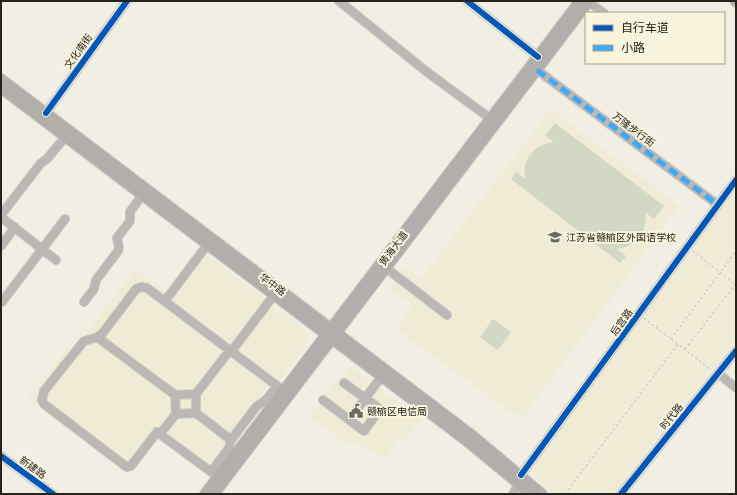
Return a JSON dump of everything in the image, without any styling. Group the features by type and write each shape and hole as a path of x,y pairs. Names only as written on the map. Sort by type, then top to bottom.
{"main road":[{"name":"黄海大道","path":"214,494 491,119 583,1"},
{"name":"黄海大道","path":"205,494 214,475 280,389 332,334 386,268 537,70 583,1"},
{"name":"华中路","path":"1,79 332,334 472,436 521,478 531,494"},
{"name":"华中路","path":"1,88 274,295 332,334 382,376 468,442 542,494"}],"street":[{"name":"文化南街","path":"46,113 128,1"},
{"path":"339,1 427,72 491,119"},
{"path":"467,1 538,57"},
{"path":"583,1 602,12"},
{"name":"万隆步行街","path":"537,70 718,205"},
{"path":"56,260 1,216 41,163 64,137"},
{"name":"后宫路","path":"513,494 521,478 736,180"},
{"path":"84,302 94,289 96,280 118,250 119,247 117,238 130,221 130,212 142,195"},
{"path":"1,301 2,302 65,219"},
{"path":"1,246 15,227"},
{"path":"165,301 207,245"},
{"path":"386,268 447,315"},
{"path":"141,287 147,288 165,301 280,389 256,407 231,440 229,448 214,475 157,432 131,466 127,467 44,404 42,400 44,391 84,341 102,334 136,289 141,287"},
{"path":"196,414 196,394 274,295"},
{"path":"97,337 175,395 196,394"},
{"name":"时代路","path":"621,494 736,351"},
{"path":"718,374 736,388"},
{"path":"349,420 382,376"},
{"path":"323,400 364,431 380,410 344,383"},
{"path":"160,434 176,414 175,395"},
{"path":"176,414 196,414 231,440"},
{"name":"新建路","path":"1,456 53,494"}],"path":[{"path":"684,349 736,284 688,247"},
{"path":"671,339 736,251"},
{"path":"639,314 718,374"},
{"path":"565,494 678,344"}],"shaded area":[{"name":"江苏省赣榆区外国语学校","path":"551,109 679,206 522,419 511,410 509,412 396,328 413,305 390,288 406,267 421,278"},
{"path":"736,189 736,338 612,494 553,494 534,475 532,471 535,463"},
{"path":"199,249 307,332 309,337 307,343 278,382 273,379 204,472 157,437 130,473 30,398 68,347 73,351 135,269 166,292"},
{"name":"赣榆区电信局","path":"351,366 420,419 404,441 399,438 386,457 342,440 310,416 336,380 339,382"}],"green space":[{"path":"555,123 664,206 654,219 645,212 645,226 640,237 630,245 617,249 626,256 620,263 511,179 516,172 525,179 525,165 531,154 535,149 547,143 554,142 545,135"},
{"path":"493,319 511,332 498,350 480,337"}],"marked path":[{"path":"537,70 718,205"}],"cycle path":[{"path":"46,113 127,1"},
{"path":"467,1 538,57"},
{"path":"521,475 736,180"},
{"path":"621,494 736,351"},
{"path":"1,456 53,494"}],"place":[{"name":"江苏省赣榆区外国语学校","path":"555,237"},
{"name":"赣榆区电信局","path":"356,411"}]}
